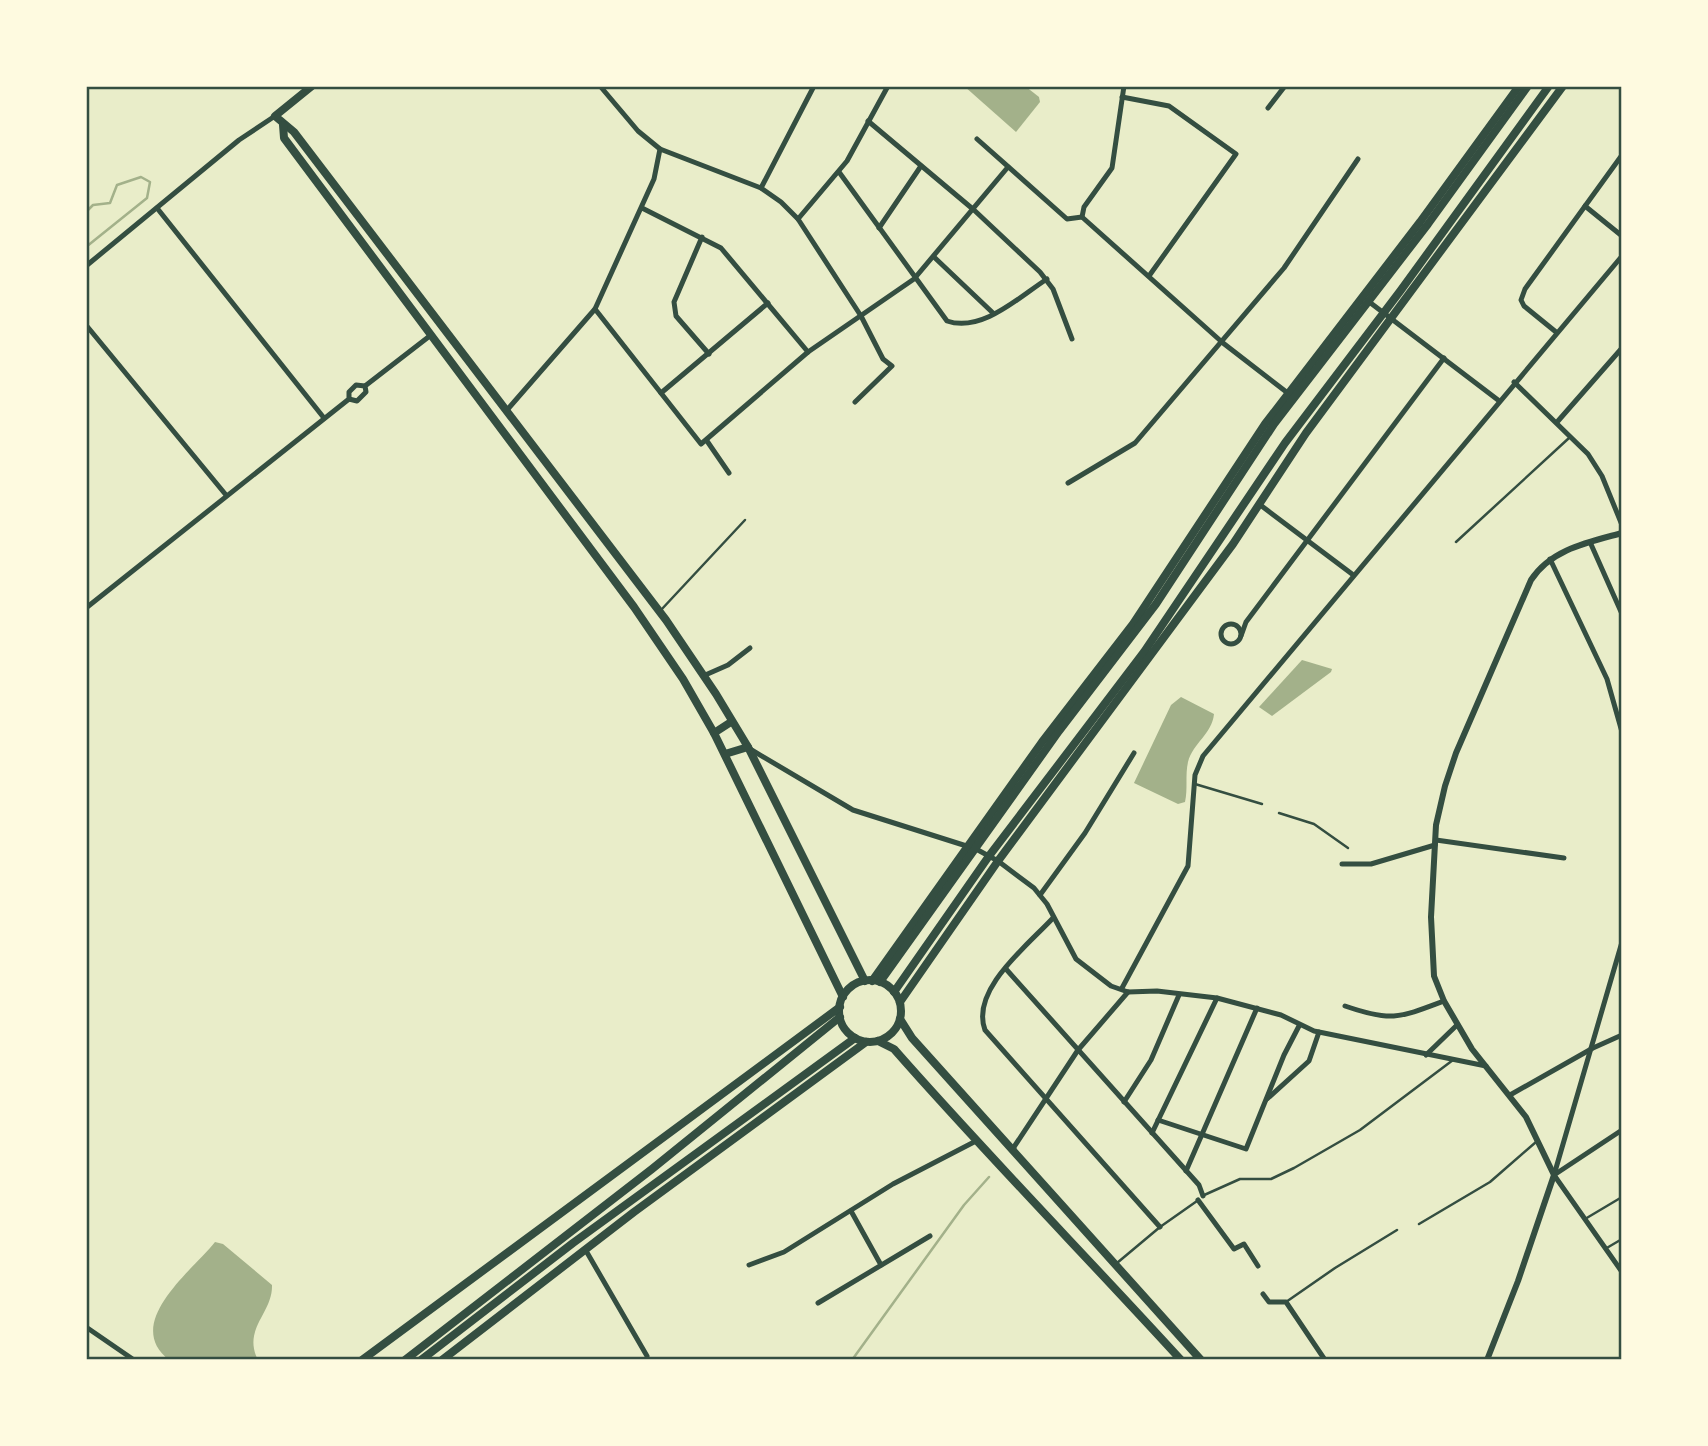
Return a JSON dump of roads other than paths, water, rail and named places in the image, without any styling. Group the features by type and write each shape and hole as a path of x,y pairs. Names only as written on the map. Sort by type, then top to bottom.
{"main road":[{"path":"312,86 275,116 294,132 660,612 748,747 872,981 894,992 900,1002 900,1019 896,1029 878,1041 866,1042 855,1038 843,1026 840,1007 848,989 872,981 973,847 1152,601 1274,425 1293,392 1528,86"},
{"path":"1365,300 1519,86"},
{"path":"894,992 989,856 1143,652 1311,409 1549,86"},
{"path":"900,1002 998,861 1176,623 1319,415 1563,86"},
{"path":"283,125 284,138 634,607 683,679 714,733 843,997"},
{"path":"431,335 443,325"},
{"path":"634,607 647,595"},
{"path":"714,733 731,722"},
{"path":"724,754 748,747"},
{"path":"362,1360 840,1007"},
{"path":"405,1360 652,1169 840,1017"},
{"path":"900,1019 912,1038 1011,1152 1201,1360"},
{"path":"421,1360 573,1243 855,1038"},
{"path":"878,1041 894,1049 976,1142 1087,1256 1181,1360"},
{"path":"442,1360 585,1249 866,1042"},
{"path":"1087,1256 1098,1246"}],"street":[{"path":"600,86 638,131 660,149 761,188 798,219 861,316 883,359 892,366 855,402"},
{"path":"761,188 814,86"},
{"path":"798,219 839,172 888,86"},
{"path":"1082,217 1084,207 1112,168 1124,86"},
{"path":"1268,108 1285,86"},
{"path":"1122,97 1169,106 1236,154 1149,276"},
{"path":"86,266 239,140 275,116"},
{"path":"868,121 974,210 1047,279 1072,339"},
{"path":"977,139 1067,219 1082,217 1221,341 1293,392"},
{"path":"507,410 595,309 654,179 660,149"},
{"path":"1556,332 1534,317 1521,300 1530,281 1622,155"},
{"path":"1068,483 1135,443 1284,268 1358,159"},
{"path":"879,228 921,166"},
{"path":"704,442 808,352 914,279 1008,167"},
{"path":"839,172 947,321 973,324 1047,279"},
{"path":"1585,206 1622,236"},
{"path":"157,208 324,418"},
{"path":"642,208 702,237 725,252 808,352"},
{"path":"702,237 674,302 676,316 709,355"},
{"path":"1011,1152 1078,1050 1125,990 1188,866 1195,784 1203,756 1352,574 1622,256"},
{"path":"934,257 993,313"},
{"path":"1365,300 1499,400"},
{"path":"661,393 768,303"},
{"path":"595,309 729,473"},
{"path":"86,325 226,495"},
{"path":"349,399 349,392 356,385 365,386 431,335"},
{"path":"1558,421 1622,348"},
{"path":"1241,636 1246,622 1444,358"},
{"path":"1514,382 1558,421 1588,454 1602,476 1622,525"},
{"path":"349,399 356,401 366,393 365,386"},
{"path":"86,608 349,399"},
{"path":"1311,409 1319,415"},
{"path":"1259,504 1352,574"},
{"path":"1622,533 1590,542 1550,559 1537,571 1524,592 1456,752 1441,802 1435,842 1431,917 1434,976 1444,1001 1457,1025 1510,1095 1539,1140 1554,1175 1622,1272"},
{"path":"1590,542 1622,614"},
{"path":"1550,559 1607,679 1622,732"},
{"path":"1167,615 1176,623"},
{"path":"703,676 728,665 750,648"},
{"path":"748,747 853,810 973,847 998,861 1040,895 1076,959 1111,986 1125,990 1217,998 1282,1015 1299,1026 1319,1032 1486,1066"},
{"path":"1040,895 1084,833 1134,753"},
{"path":"1342,864 1371,864 1435,842 1539,852 1564,858"},
{"path":"1053,918 988,989 982,1008 985,1030 1160,1227"},
{"path":"1486,1360 1518,1281 1554,1175 1622,943"},
{"path":"1006,969 1199,1185 1200,1198 1234,1250 1244,1244 1258,1266"},
{"path":"1124,1102 1151,1060 1179,995"},
{"path":"1152,1133 1217,998"},
{"path":"1345,1006 1384,1017 1402,1017 1444,1001"},
{"path":"1186,1171 1257,1008"},
{"path":"1426,1055 1457,1025"},
{"path":"1158,1120 1246,1149 1299,1026"},
{"path":"1265,1101 1309,1061 1319,1032"},
{"path":"1510,1095 1593,1048 1622,1035"},
{"path":"1554,1175 1622,1130"},
{"path":"749,1265 784,1252 893,1184 976,1142"},
{"path":"851,1211 881,1265"},
{"path":"817,1303 930,1236"},
{"path":"585,1249 647,1356"},
{"path":"1263,1294 1269,1302 1286,1302 1325,1360"},
{"path":"86,1327 134,1360"}],"lane":[{"path":"1456,542 1571,436"},
{"path":"660,612 745,520"},
{"path":"1195,784 1262,804"},
{"path":"1279,813 1314,824 1348,848"},
{"path":"1115,1265 1200,1198 1240,1179 1271,1178 1294,1168 1360,1130 1454,1060"},
{"path":"1419,1224 1490,1182 1539,1140"},
{"path":"1585,1219 1622,1198"},
{"path":"1286,1302 1397,1230"},
{"path":"1605,1249 1622,1239"}],"waterway":[{"path":"86,212 93,205 110,203 117,185 141,177 150,182 147,198 86,247"},
{"path":"852,1360 964,1205 989,1177"}]}
